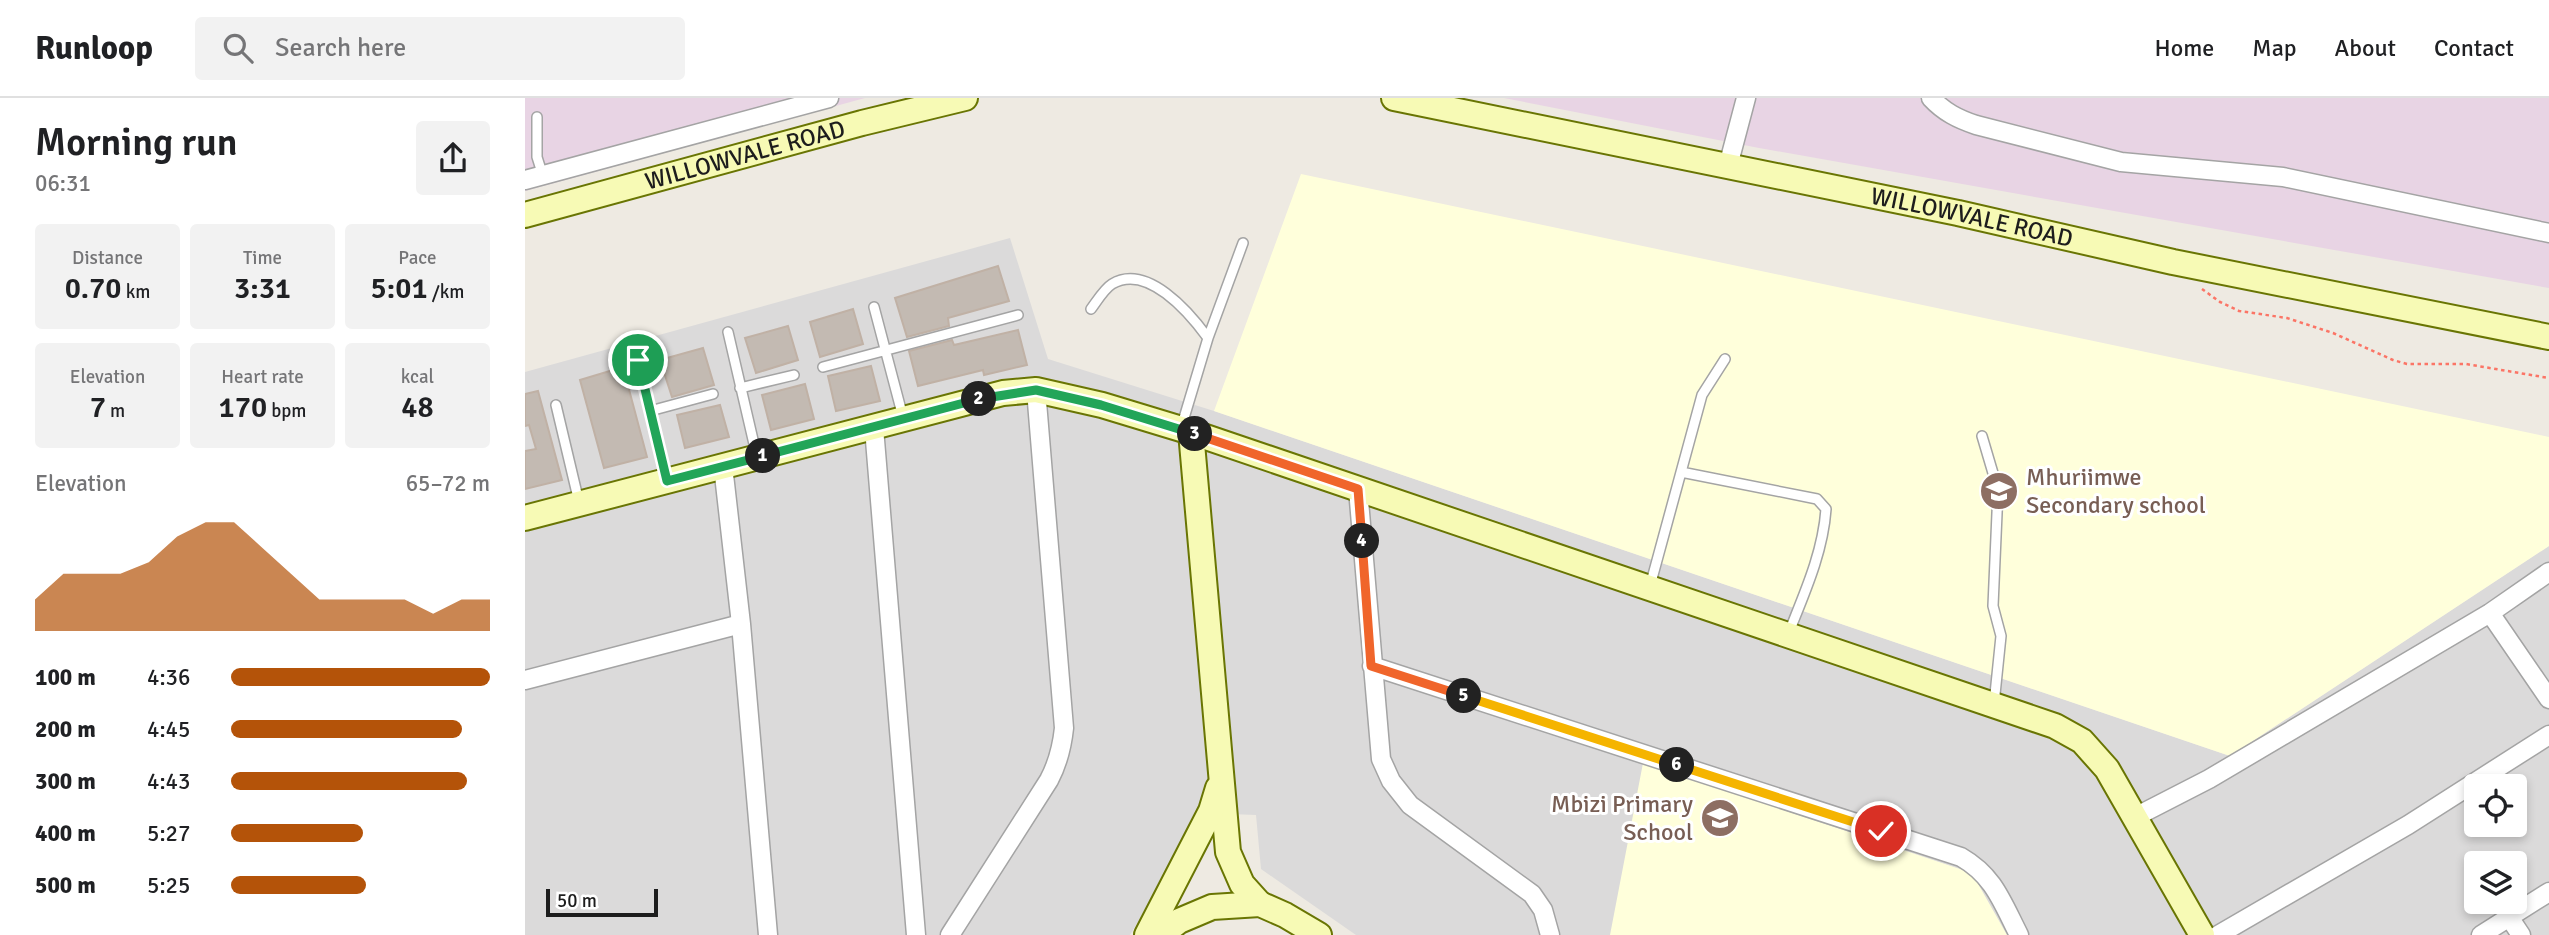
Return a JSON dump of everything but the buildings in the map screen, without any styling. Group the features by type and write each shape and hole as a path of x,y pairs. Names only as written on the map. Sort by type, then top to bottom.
{"street":[{"path":"525,180 829,98"},
{"name":"WILLOWVALE ROAD","path":"525,215 862,123 965,98"},
{"name":"WILLOWVALE ROAD","path":"1394,98 1958,213 2173,262 2549,337"},
{"path":"1728,166 1746,98"},
{"path":"1931,98 1957,119 2121,162 2283,177 2549,233"},
{"path":"950,935 1049,780 1058,764 1062,744 1064,728 1036,390"},
{"path":"525,518 990,396 1036,390 1101,405 1186,431 2055,726 2082,741 2108,769 2202,935"},
{"path":"874,428 916,935"},
{"path":"1186,431 1229,852 1242,884 1260,904 1319,935"},
{"path":"723,466 741,624 768,935"},
{"path":"1358,489 1381,759 1391,781 1410,805 1532,894 1543,910 1550,935"},
{"path":"2135,817 2209,779 2490,613 2549,572"},
{"path":"2490,613 2549,699"},
{"path":"525,680 741,624"},
{"path":"1371,666 1961,857 1978,867 1990,879 2019,935"},
{"path":"2218,935 2408,825 2549,735"},
{"path":"1147,935 1211,811 1221,781"},
{"path":"2481,935 2549,892"},
{"path":"1161,935 1179,921 1212,907 1260,904"},
{"path":"2509,917 2521,935"}],"lane":[{"path":"537,117 537,157 543,176"},
{"path":"1186,431 1208,338 1243,243"},
{"path":"1091,309 1110,285 1128,277 1148,282 1191,315 1208,338"},
{"path":"874,307 904,419"},
{"path":"823,367 1018,315"},
{"path":"727,332 757,457"},
{"path":"1650,588 1702,395 1725,359"},
{"path":"638,360 667,481"},
{"path":"740,388 795,375"},
{"path":"650,411 713,394"},
{"path":"556,405 579,504"},
{"path":"1982,436 1998,490 1993,606 2001,636 1994,705"},
{"path":"1681,472 1817,499 1826,509 1825,530 1814,568 1788,635"}],"path":[{"path":"2196,285 2220,302 2239,311 2287,318 2333,333 2407,364 2466,363 2549,378"}],"shaded area":[{"path":"525,98 865,98 525,191"},
{"path":"1504,98 2549,98 2549,288 1759,148"},
{"name":"Mhuriimwe Secondary school","path":"1301,174 2549,437 2549,546 2230,756 1214,411"},
{"path":"1010,238 1048,359 1214,411 2230,756 2549,546 2549,935 1356,935 1261,869 1256,815 1204,813 1130,935 525,935 525,372"},
{"name":"Mbizi Primary School","path":"1643,763 1972,873 2007,935 1610,935"}],"place":[{"name":"Mhuriimwe Secondary school","path":"1999,491"},
{"name":"Mbizi Primary School","path":"1720,818"}],"route":[{"path":"638,360 667,481 874,428 952,405 1003,393 1036,390 1101,405 1191,432 1358,489 1371,666 1881,831"}]}
